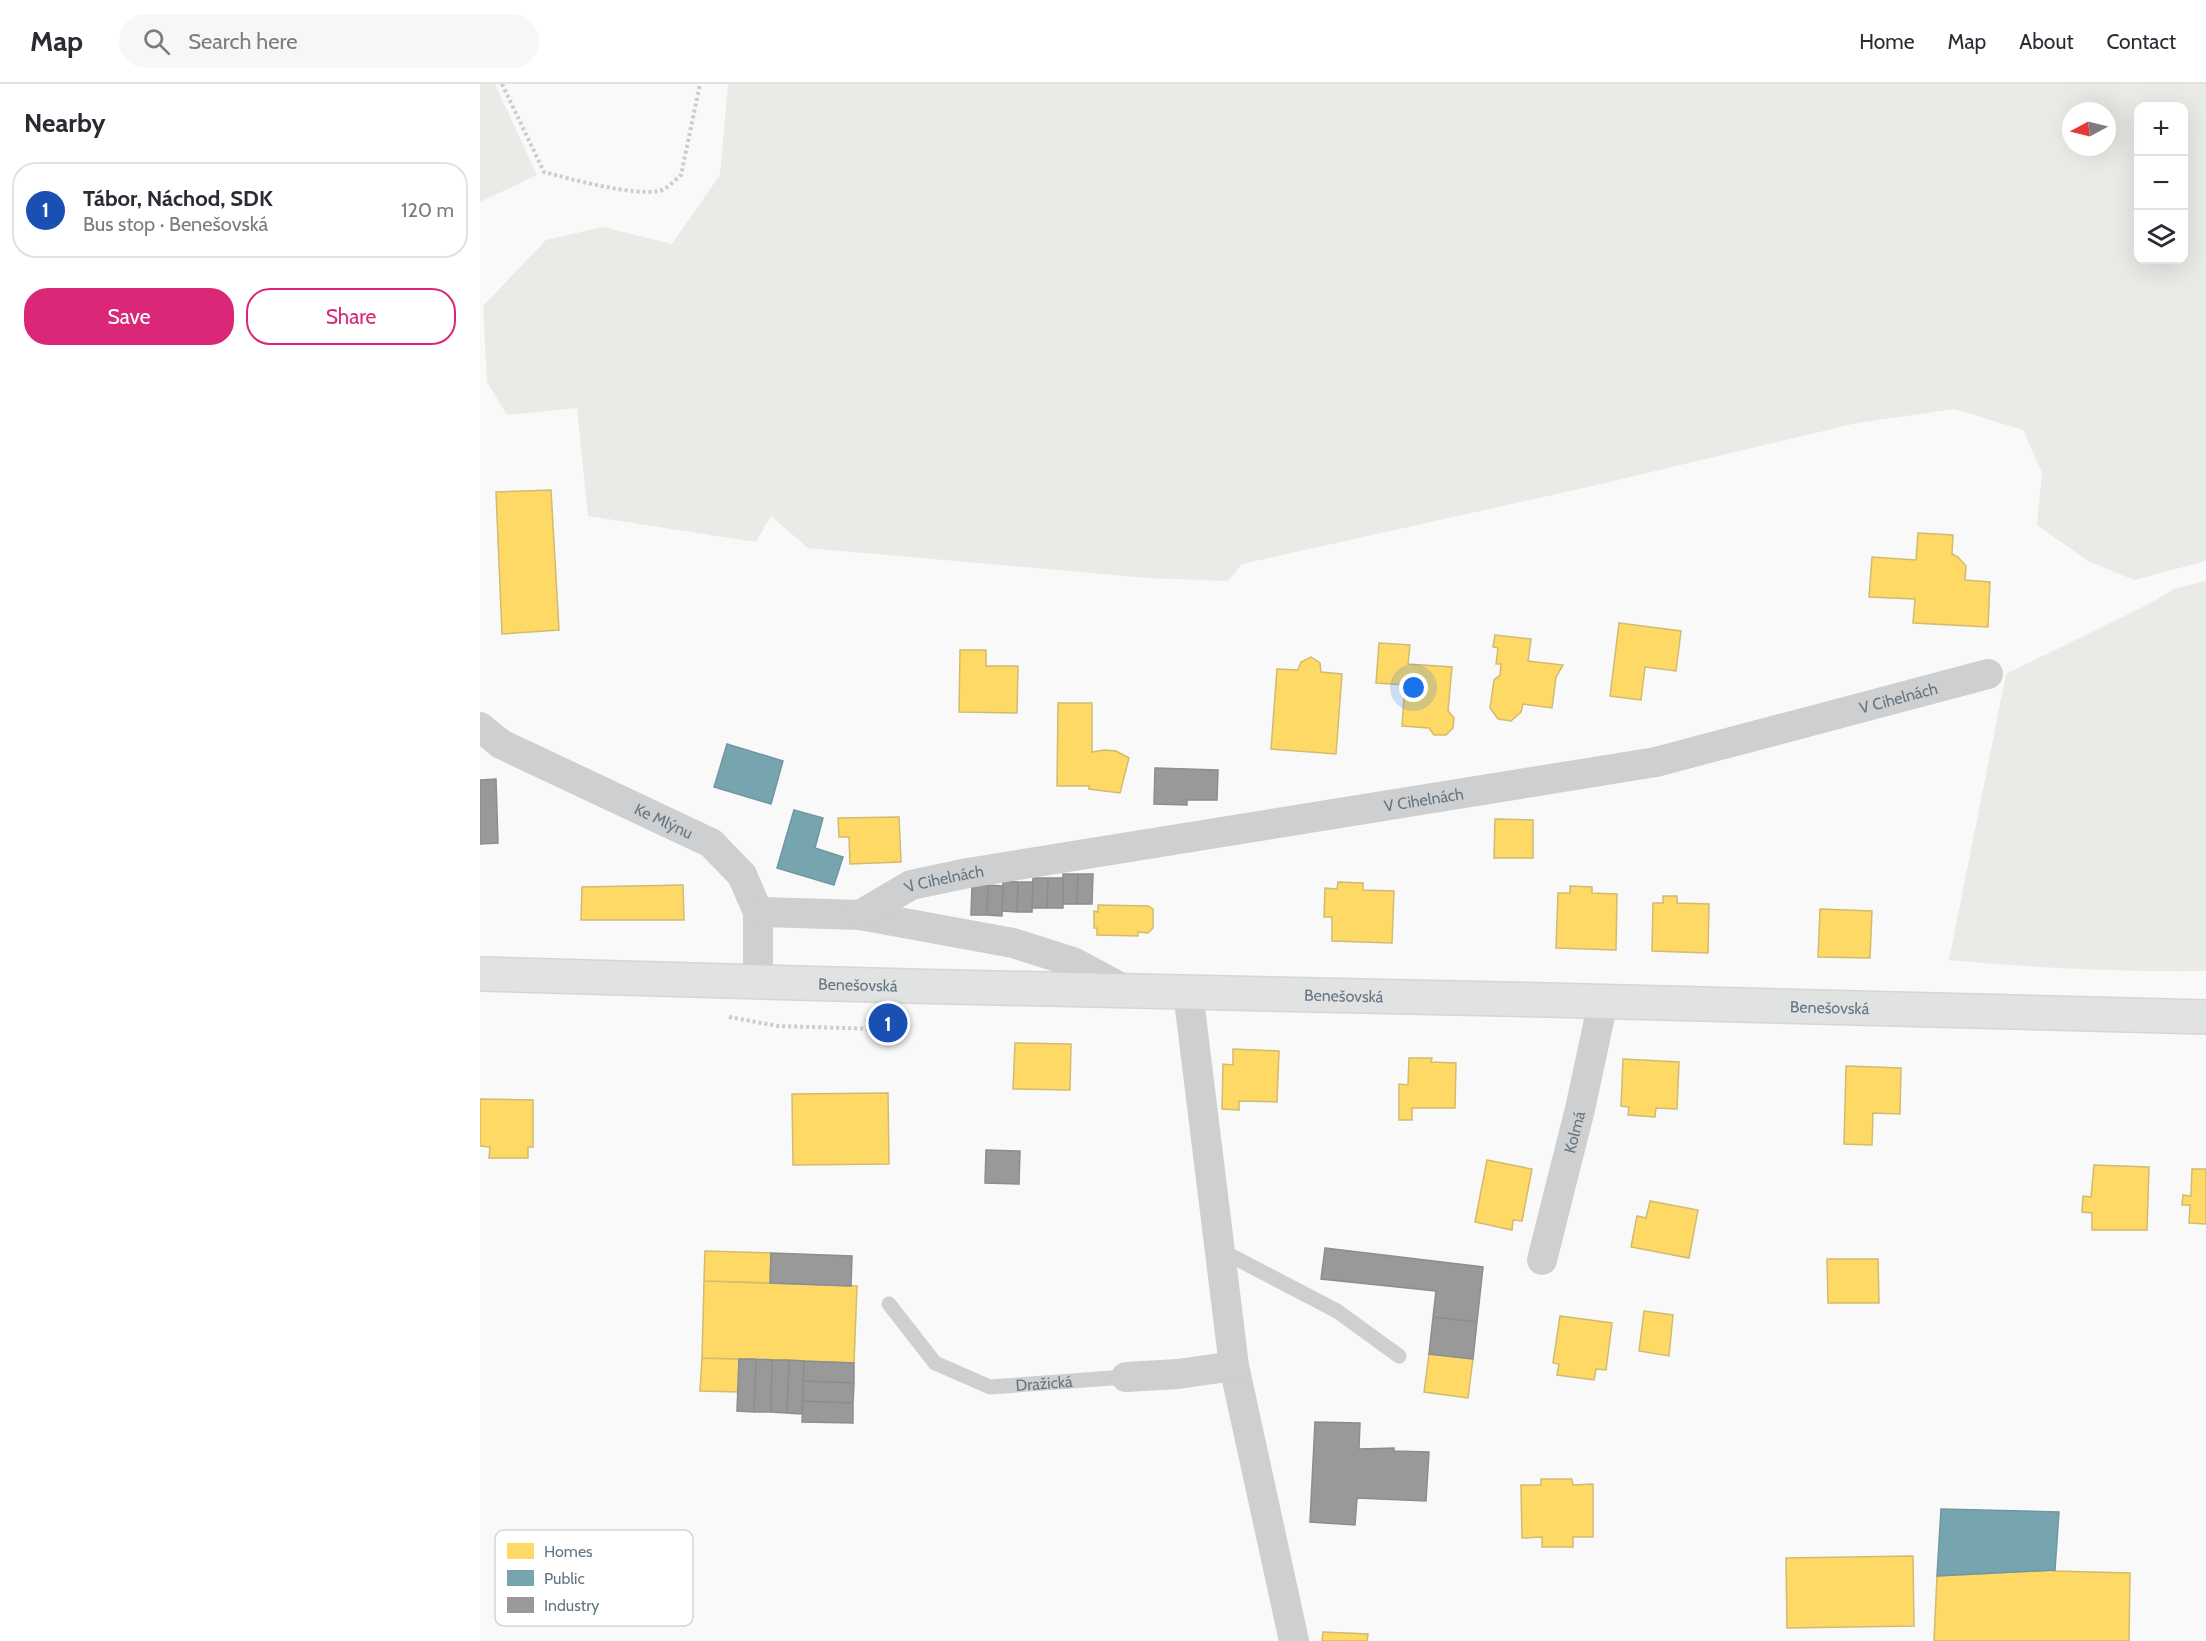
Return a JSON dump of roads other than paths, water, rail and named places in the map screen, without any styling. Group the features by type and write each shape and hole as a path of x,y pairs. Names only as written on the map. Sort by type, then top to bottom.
{"main road":[{"name":"Benešovská","path":"480,974 2206,1017"}],"street":[{"name":"V Cihelnách","path":"860,915 911,885 957,875 1656,762 1988,674"},
{"name":"Ke Mlýnu","path":"480,726 501,744 711,843 742,875 758,912 758,982"},
{"path":"758,912 860,915 1013,943 1073,962 1127,991"},
{"path":"1188,992 1234,1366 1294,1641"},
{"name":"Kolmá","path":"1542,1260 1580,1109 1603,1002"},
{"name":"Dražická","path":"1126,1377 1178,1374 1234,1366"}],"lane":[{"path":"1220,1250 1337,1311 1399,1356"},
{"name":"Dražická","path":"889,1304 935,1363 990,1387 1126,1377"}],"place":[{"name":"Tábor, Náchod, SDK","path":"888,1023"}]}
